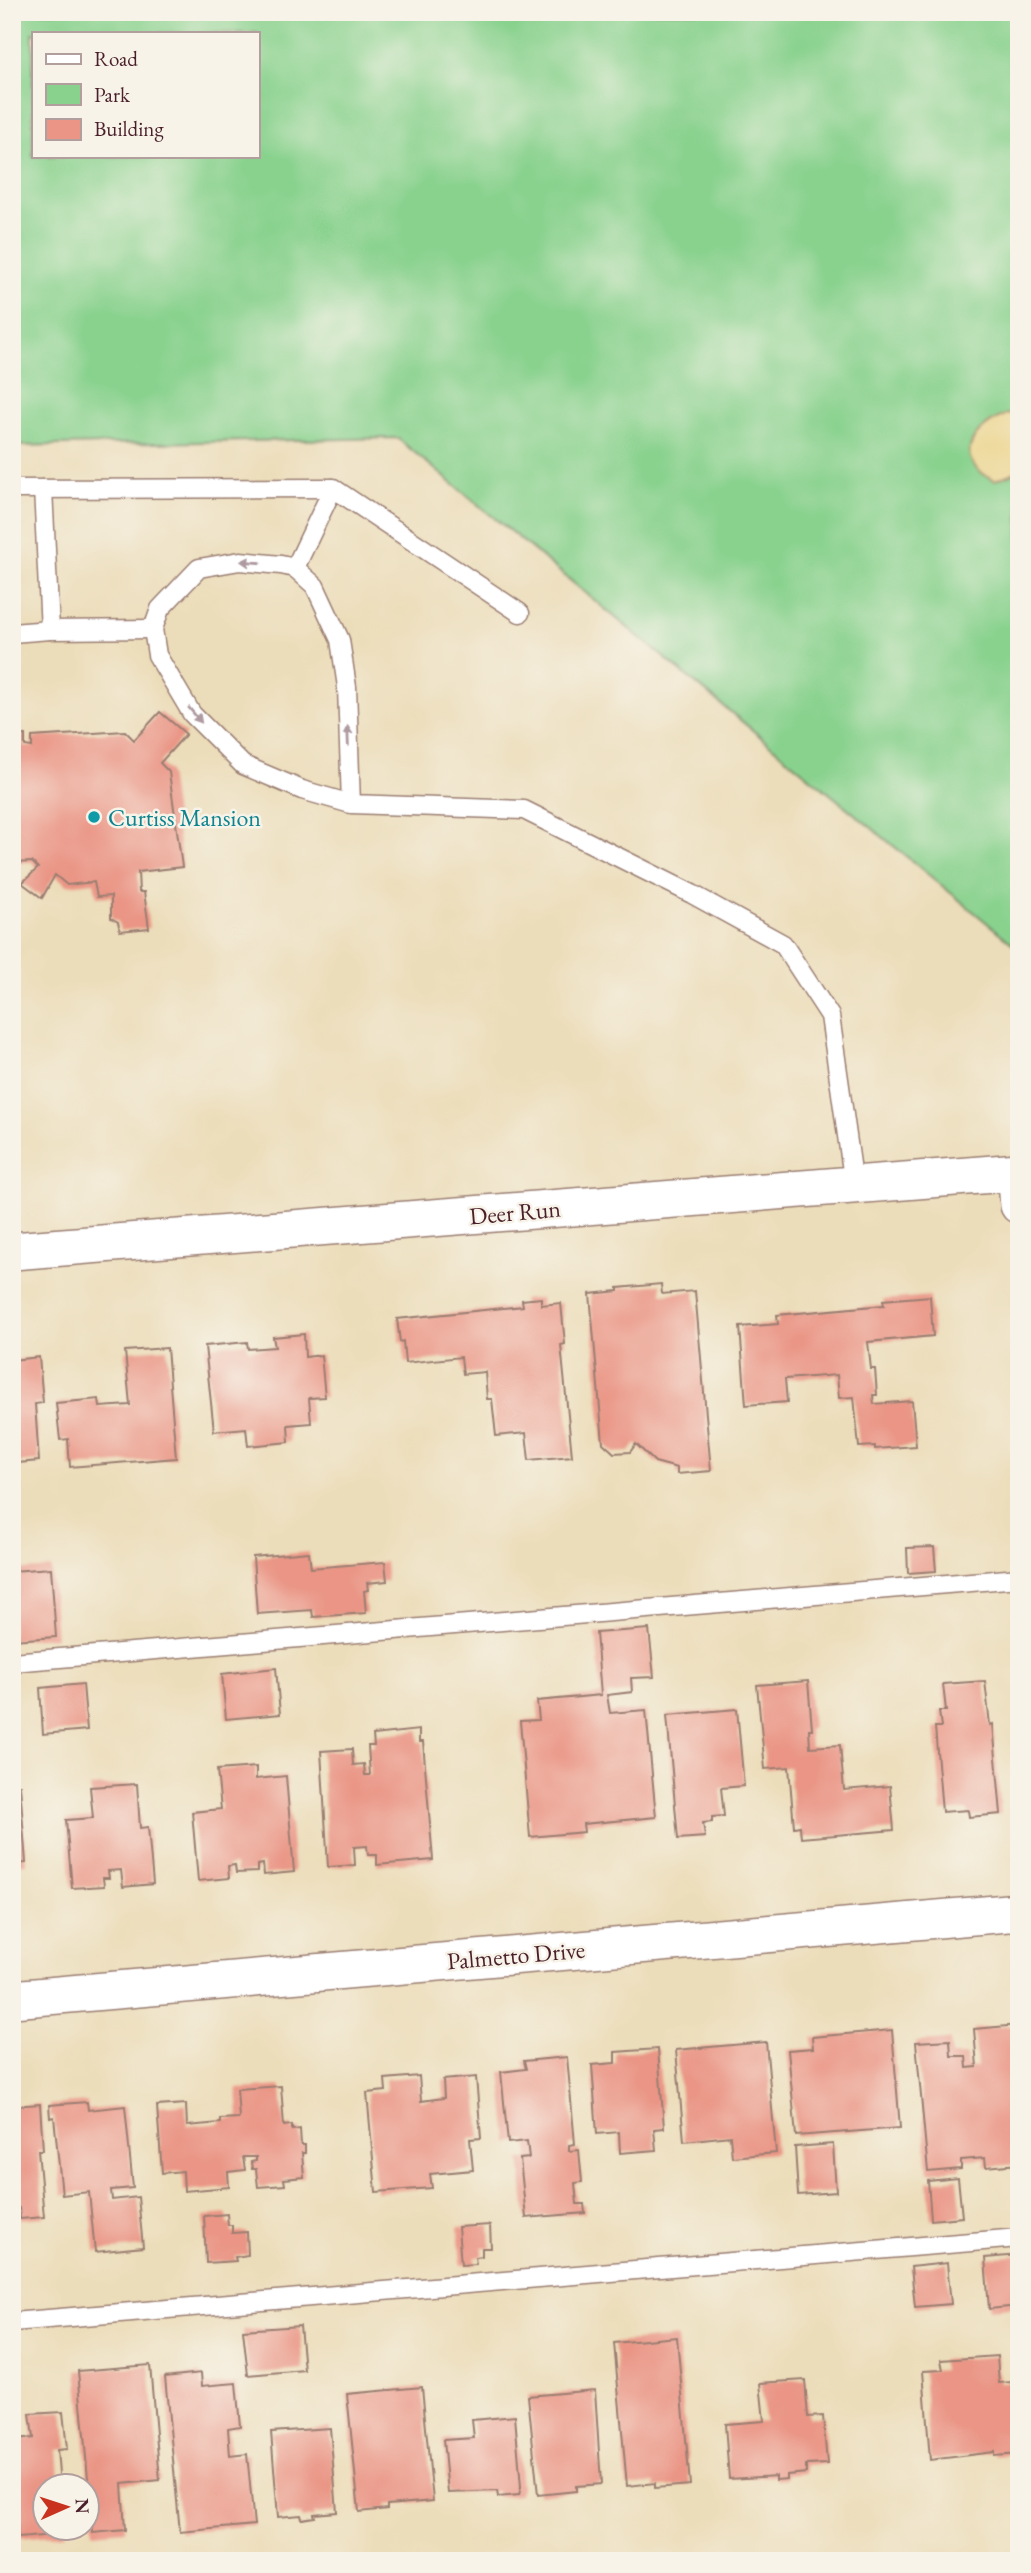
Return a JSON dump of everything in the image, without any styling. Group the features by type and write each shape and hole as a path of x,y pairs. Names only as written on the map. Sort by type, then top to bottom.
{"street":[{"name":"Deer Run","path":"12,1251 854,1185 1018,1183"},
{"name":"Palmetto Drive","path":"12,1999 1019,1912"}],"lane":[{"path":"295,568 333,488"},
{"path":"12,489 333,488 520,613"},
{"path":"43,489 50,631"},
{"path":"351,804 346,687 340,640 315,586 295,568 281,565 240,561 199,568 160,610 153,629 158,655 192,714 243,765 302,790 351,804 524,810 692,894 783,944 830,1016 854,1185"},
{"path":"12,633 153,629"},
{"path":"12,1662 1019,1578"},
{"path":"12,2322 1019,2238"}],"green space":[{"path":"12,12 1019,12 1019,949 397,438 12,446"}],"sand":[{"path":"1019,411 1019,471 995,480 979,471 971,461 973,440 992,422"}],"building":[{"name":"Curtiss Mansion","path":"160,712 186,734 160,763 169,772 182,867 138,872 139,892 144,892 149,928 120,931 118,922 111,918 111,896 97,897 94,882 67,885 55,875 42,898 22,883 38,868 32,862 12,863 12,737 25,735 25,746 32,747 32,737 125,731 134,740"},
{"path":"661,1284 662,1294 695,1291 711,1471 677,1474 677,1468 655,1462 636,1444 630,1452 614,1453 603,1443 590,1294"},
{"path":"930,1296 933,1336 868,1342 871,1369 875,1369 877,1395 873,1395 874,1404 912,1401 916,1446 875,1449 875,1446 859,1447 854,1397 839,1398 837,1375 785,1379 787,1402 746,1405 740,1327 778,1324 777,1315 884,1305 883,1300"},
{"path":"541,1298 541,1305 561,1303 565,1344 561,1345 572,1456 529,1460 526,1433 496,1436 492,1399 487,1399 485,1372 463,1374 461,1357 405,1363 397,1319 523,1306 522,1300"},
{"path":"304,1334 305,1357 321,1355 325,1397 309,1398 311,1423 288,1425 289,1442 248,1446 246,1428 214,1431 205,1346 247,1342 248,1349 275,1347 273,1337"},
{"path":"167,1348 176,1458 70,1467 68,1439 60,1440 56,1403 99,1399 100,1407 130,1405 125,1351"},
{"path":"39,1357 43,1403 35,1404 39,1461 18,1463 21,1492 12,1492 12,1360"},
{"path":"934,1547 936,1571 908,1573 907,1548"},
{"path":"309,1552 311,1568 385,1562 387,1581 367,1583 368,1590 364,1591 366,1613 313,1617 312,1610 257,1614 253,1557"},
{"path":"51,1568 56,1637 12,1640 12,1571"},
{"path":"649,1629 654,1677 631,1678 632,1692 607,1695 610,1713 646,1710 656,1817 583,1824 584,1832 530,1837 520,1721 539,1720 537,1701 601,1695 596,1633"},
{"path":"276,1668 280,1714 226,1719 222,1674"},
{"path":"808,1681 812,1729 809,1729 810,1747 840,1745 844,1790 890,1786 894,1830 801,1838 800,1826 794,1827 789,1767 765,1769 757,1685"},
{"path":"985,1681 990,1725 993,1724 1001,1814 969,1817 968,1810 942,1812 935,1727 941,1727 939,1711 946,1711 943,1684"},
{"path":"83,1684 87,1730 43,1734 40,1688"},
{"path":"737,1709 744,1786 721,1788 724,1816 712,1817 712,1822 703,1823 705,1837 678,1839 667,1715"},
{"path":"419,1730 419,1742 423,1742 433,1860 377,1865 377,1855 368,1855 367,1846 354,1847 355,1865 328,1867 321,1751 352,1749 353,1765 364,1764 365,1775 370,1775 368,1746 374,1746 373,1735"},
{"path":"256,1767 256,1779 286,1776 294,1872 264,1875 263,1864 257,1865 257,1872 236,1873 235,1865 228,1866 229,1878 198,1881 192,1812 221,1809 217,1770"},
{"path":"137,1784 140,1828 148,1827 153,1884 123,1887 121,1870 108,1871 109,1878 103,1878 104,1886 72,1888 66,1820 93,1818 90,1787"},
{"path":"20,1785 26,1863 12,1864 12,1786"},
{"path":"1019,2025 1019,2164 986,2167 985,2158 961,2160 961,2169 928,2172 916,2042 950,2040 951,2056 966,2056 967,2068 977,2067 974,2029"},
{"path":"892,2030 900,2128 796,2136 788,2050 813,2048 812,2037"},
{"path":"766,2042 776,2153 732,2157 730,2136 684,2141 676,2050"},
{"path":"658,2049 664,2128 654,2129 656,2150 620,2153 619,2132 597,2134 592,2065 615,2063 615,2052"},
{"path":"567,2057 575,2144 569,2145 569,2151 579,2150 582,2182 575,2183 577,2204 584,2204 585,2213 526,2218 520,2159 529,2158 527,2141 508,2143 501,2072 526,2069 524,2061"},
{"path":"419,2076 421,2101 444,2098 443,2080 476,2077 481,2138 470,2139 473,2170 430,2174 432,2188 376,2192 367,2093 386,2091 385,2079"},
{"path":"281,2086 284,2126 292,2125 292,2130 300,2129 301,2145 305,2145 305,2153 302,2153 304,2177 284,2179 285,2185 258,2187 256,2169 252,2169 251,2162 256,2161 256,2157 243,2157 245,2170 228,2172 229,2187 184,2191 183,2171 162,2173 157,2106 186,2104 187,2126 220,2123 220,2119 239,2118 237,2089"},
{"path":"87,2102 88,2110 125,2106 133,2188 111,2190 112,2200 138,2197 143,2247 95,2252 89,2192 62,2195 54,2117 50,2118 49,2105"},
{"path":"40,2104 43,2150 38,2150 44,2217 20,2219 19,2208 12,2208 13,2106"},
{"path":"833,2144 836,2192 798,2195 795,2147"},
{"path":"958,2178 962,2217 931,2220 928,2181"},
{"path":"227,2214 232,2233 247,2232 248,2255 235,2257 236,2261 206,2263 204,2216"},
{"path":"490,2225 491,2248 482,2248 482,2256 475,2257 476,2264 461,2265 458,2227"},
{"path":"1019,2255 1019,2306 989,2309 985,2258"},
{"path":"947,2263 951,2304 915,2307 911,2267"},
{"path":"300,2326 304,2370 248,2375 243,2330"},
{"path":"677,2337 690,2485 655,2488 655,2483 627,2486 614,2343"},
{"path":"997,2356 999,2383 1012,2382 1013,2389 1019,2389 1019,2413 1015,2413 1016,2427 1019,2427 1019,2454 994,2456 994,2452 930,2460 923,2371 943,2370 941,2360"},
{"path":"150,2365 160,2480 122,2484 125,2530 102,2532 102,2472 87,2472 78,2371"},
{"path":"201,2373 202,2386 236,2383 240,2426 228,2428 230,2456 247,2454 254,2525 180,2532 165,2377"},
{"path":"805,2380 808,2417 823,2416 827,2464 806,2465 806,2473 787,2475 787,2479 776,2480 776,2476 729,2479 725,2424 764,2421 760,2383"},
{"path":"422,2387 433,2501 387,2505 387,2509 359,2512 347,2394"},
{"path":"595,2390 601,2484 576,2486 576,2491 538,2495 528,2396"},
{"path":"63,2412 67,2449 57,2450 59,2472 32,2472 32,2537 18,2538 16,2505 12,2505 12,2493 15,2493 12,2449 16,2449 16,2440 33,2438 30,2414"},
{"path":"515,2416 521,2487 519,2495 498,2497 497,2491 448,2493 443,2440 474,2438 472,2420"},
{"path":"330,2428 337,2512 314,2514 315,2517 302,2519 301,2515 278,2517 271,2432"}],"place":[{"name":"Curtiss Mansion","path":"94,817"}]}
